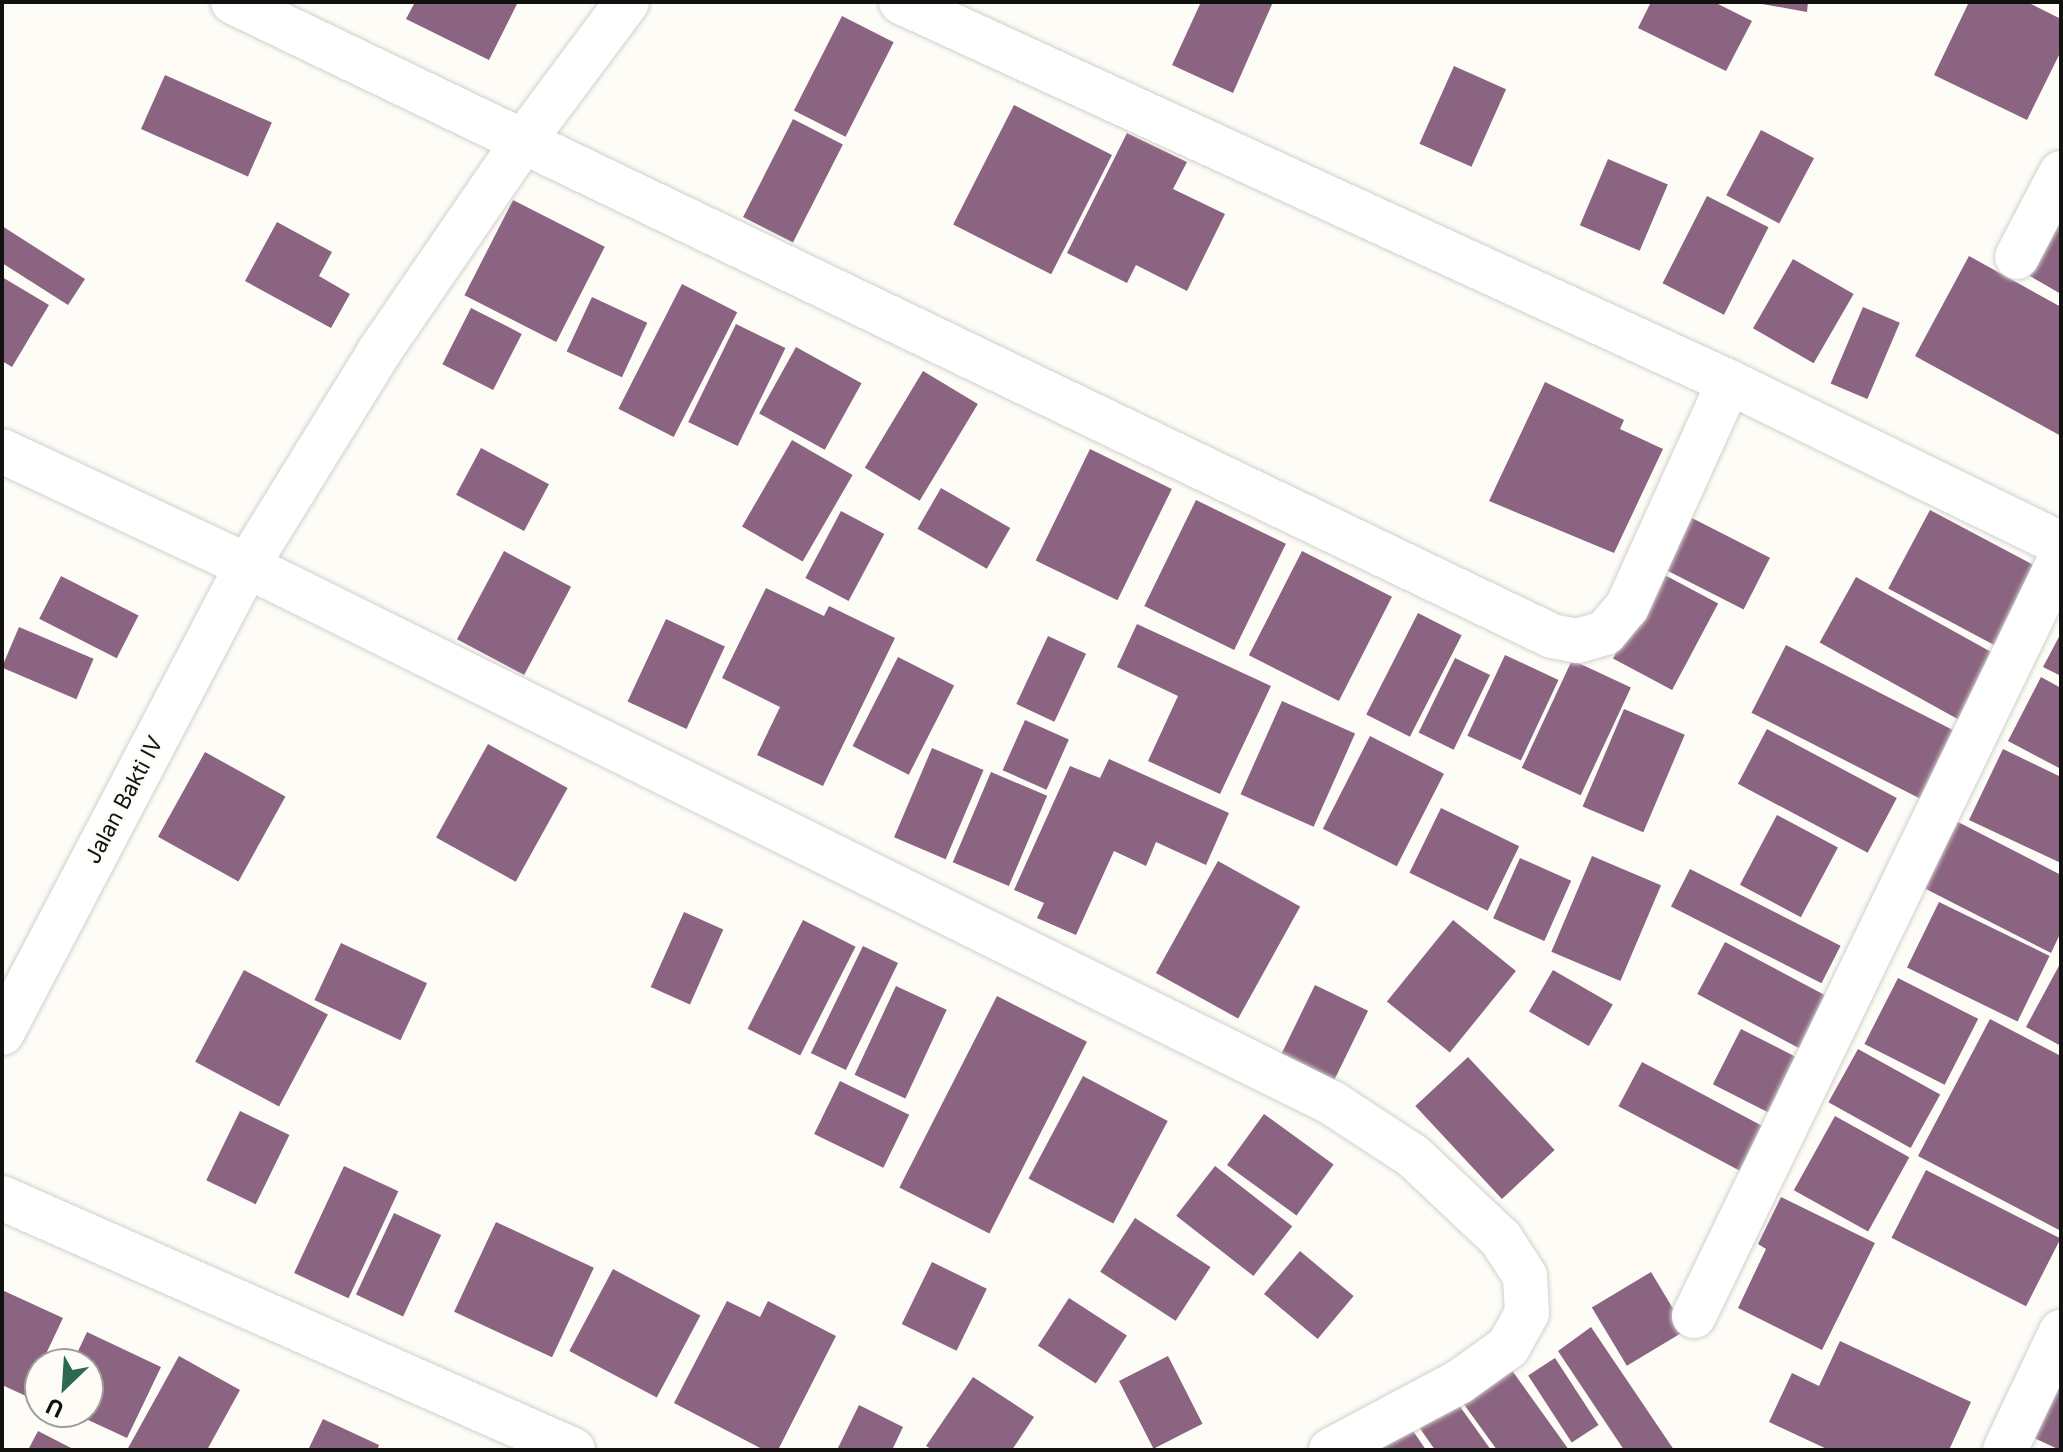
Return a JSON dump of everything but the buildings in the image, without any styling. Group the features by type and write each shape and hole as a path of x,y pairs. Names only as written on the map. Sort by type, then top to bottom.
{"street":[{"path":"233,2 1552,636 1577,641 1605,633 1627,607 1729,382"},
{"name":"Jalan Bakti IV","path":"3,1028 247,566 379,352 522,143 627,2"},
{"path":"901,2 1729,382 2061,544"},
{"path":"2017,257 2061,173"},
{"path":"2,451 247,566 1317,1096 1413,1156 1501,1239 1525,1276 1527,1313 1508,1347 1471,1373 1331,1450"},
{"path":"1694,1316 2061,557"},
{"path":"2,1198 573,1450"},
{"path":"2005,1450 2061,1332"}]}
